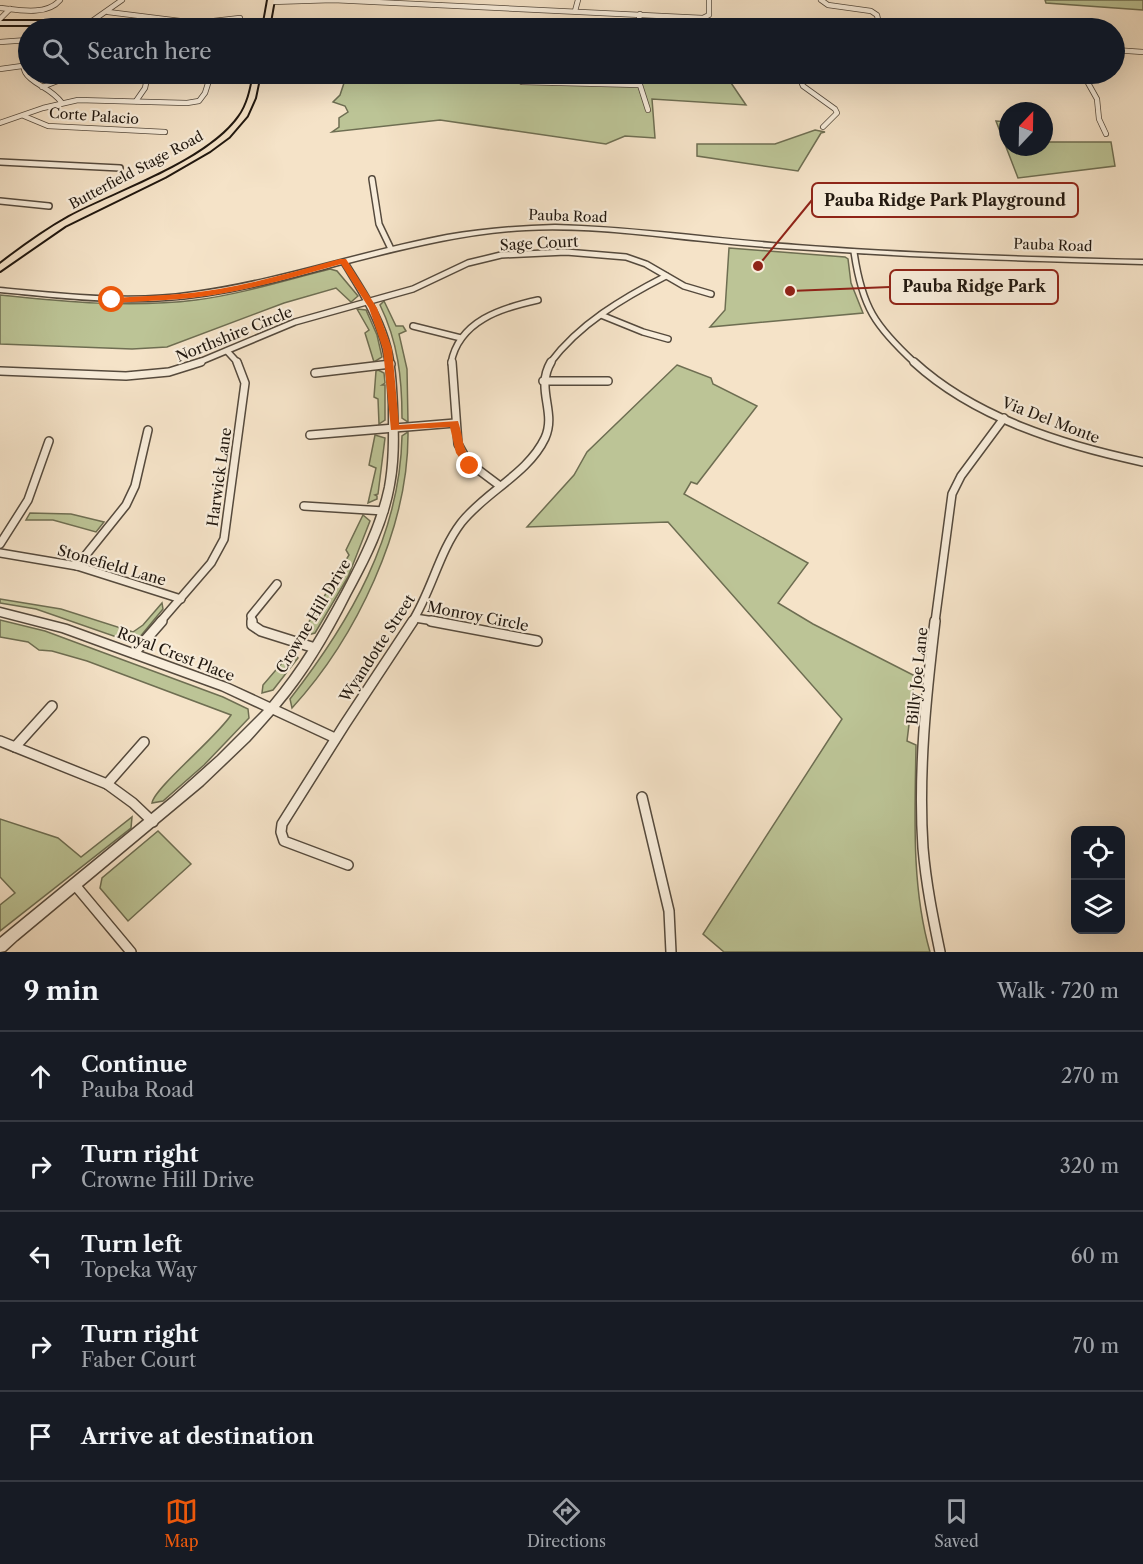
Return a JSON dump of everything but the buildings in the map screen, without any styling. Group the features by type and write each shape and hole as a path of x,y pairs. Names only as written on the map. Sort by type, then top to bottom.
{"main road":[{"path":"268,18 271,1"},
{"path":"0,21 18,22"},
{"name":"Butterfield Stage Road","path":"0,268 59,226 191,159 221,140 246,112 254,84"}],"street":[{"path":"0,8 52,8 60,0"},
{"path":"98,18 122,0"},
{"path":"271,1 333,0 703,18 709,15 709,0"},
{"path":"575,11 578,0"},
{"path":"821,0 828,5 871,11 878,18"},
{"path":"0,21 10,9"},
{"path":"108,12 156,18"},
{"path":"639,18 640,14"},
{"path":"0,42 18,41"},
{"path":"1125,51 1143,52"},
{"path":"0,69 18,67"},
{"path":"38,84 59,96 62,103"},
{"path":"42,87 50,84"},
{"path":"136,101 146,84"},
{"path":"0,123 62,103 96,99 187,103 200,101 207,84"},
{"path":"610,84 640,85 648,110"},
{"path":"802,84 835,109 836,116 823,128"},
{"path":"1089,84 1097,99 1099,119 1106,134"},
{"name":"Corte Palacio","path":"24,116 48,126 165,132"},
{"path":"0,162 120,168"},
{"path":"372,179 378,226 382,237 391,249"},
{"path":"0,201 49,206"},
{"name":"Pauba Road","path":"0,290 112,300 164,298 219,292 271,281 391,249 468,233 527,227 565,227 854,252 1143,261"},
{"name":"Sage Court","path":"368,301 423,285 468,263 510,255 566,252 612,254 638,261 684,286 711,294"},
{"name":"Via Del Monte","path":"854,252 858,279 867,306 892,340 928,373 974,403 1004,418 1072,445 1143,462"},
{"name":"Crowne Hill Drive","path":"0,946 203,779 271,709 315,648 362,565 377,535 392,476 394,428 390,364 383,333 368,301 343,261"},
{"path":"608,381 543,381 546,370 555,355 601,315 628,295 666,276"},
{"path":"500,486 470,466 460,453 456,440 451,368 454,351 474,325 490,314 514,305 538,300"},
{"name":"Northshire Circle","path":"0,371 148,375 190,366 295,322 368,301"},
{"path":"601,315 643,332 668,339"},
{"path":"413,326 462,338"},
{"name":"Harwick Lane","path":"134,653 211,563 224,538 245,382 240,365 227,351"},
{"path":"315,373 390,364"},
{"name":"Wyandotte Street","path":"348,865 284,841 280,832 282,824 335,738 415,618 446,547 456,530 467,516 537,450 548,431 550,419 543,381"},
{"name":"Billy Joe Lane","path":"940,952 927,882 922,762 946,531 952,494 961,476 1004,418"},
{"path":"310,435 455,423"},
{"path":"77,566 126,505 135,486 148,430"},
{"path":"0,544 28,500 49,441"},
{"path":"304,506 384,512"},
{"name":"Stonefield Lane","path":"0,553 77,566 181,600"},
{"path":"277,584 251,616 252,625 261,631 315,648"},
{"name":"Royal Crest Place","path":"0,612 63,628 225,687 335,738"},
{"name":"Monroy Circle","path":"415,618 537,641"},
{"path":"15,747 52,706"},
{"path":"0,741 107,784 121,792 153,822"},
{"path":"107,784 144,742"},
{"path":"642,798 669,911 671,952"},
{"path":"75,885 131,952"}],"green space":[{"path":"1045,0 1143,0 1143,10 1046,3"},
{"path":"344,84 732,84 746,105 652,99 655,138 625,136 606,144 440,120 332,132 339,127 339,118 348,112 345,106 333,102 340,95"},
{"path":"815,130 825,132 821,133 798,171 697,156 697,144 775,144"},
{"path":"1053,142 1111,142 1115,166 1018,178 1010,156 1053,156"},
{"path":"729,248 845,257 848,259 851,283 863,313 710,327 725,310"},
{"path":"330,269 337,271 358,296 351,302 336,288 284,303 167,347 132,349 0,344 0,295 98,303 147,304 196,300 230,294"},
{"path":"384,301 396,326 403,326 406,331 399,334 407,369 408,422 402,418 398,360 380,305"},
{"path":"357,309 366,310 377,335 382,357 374,362 365,333 369,330"},
{"path":"677,365 711,378 713,384 757,406 697,484 691,482 684,494 808,563 778,603 813,624 915,676 907,741 916,745 915,849 920,901 930,952 724,952 703,934 842,719 668,522 527,527 574,475 587,452"},
{"path":"376,371 384,373 385,383 382,385 385,385 385,420 379,424 378,399 374,397"},
{"path":"408,432 406,469 399,506 389,543 374,580 337,649 292,708 290,699 333,639 368,576 382,543 399,473 402,436"},
{"path":"375,435 385,438 378,494 375,495 377,499 368,503 376,468 369,465"},
{"path":"30,513 71,514 104,522 96,532 53,520 26,520"},
{"path":"363,515 370,521 348,577 315,633 304,636 304,630 349,555 346,550"},
{"path":"0,599 61,609 133,632 143,625 162,603 163,609 139,638 128,641 36,609 0,603"},
{"path":"0,620 45,631 223,697 248,709 249,718 204,765 163,801 152,803 163,786 231,715 87,661 52,651 39,650 28,642 0,637"},
{"path":"293,650 298,658 273,690 262,693 263,685"},
{"path":"132,817 131,828 0,931 0,905 15,893 0,877 0,819 58,838 81,857"},
{"path":"158,831 191,864 128,921 100,888 102,878"}],"place":[{"name":"Pauba Ridge Park Playground","path":"758,266"},
{"name":"Pauba Ridge Park","path":"790,291"}],"route":[{"path":"112,300 170,298 219,292 271,281 343,261 373,308 388,349 394,428 455,423 456,440 460,453 470,466"}]}
